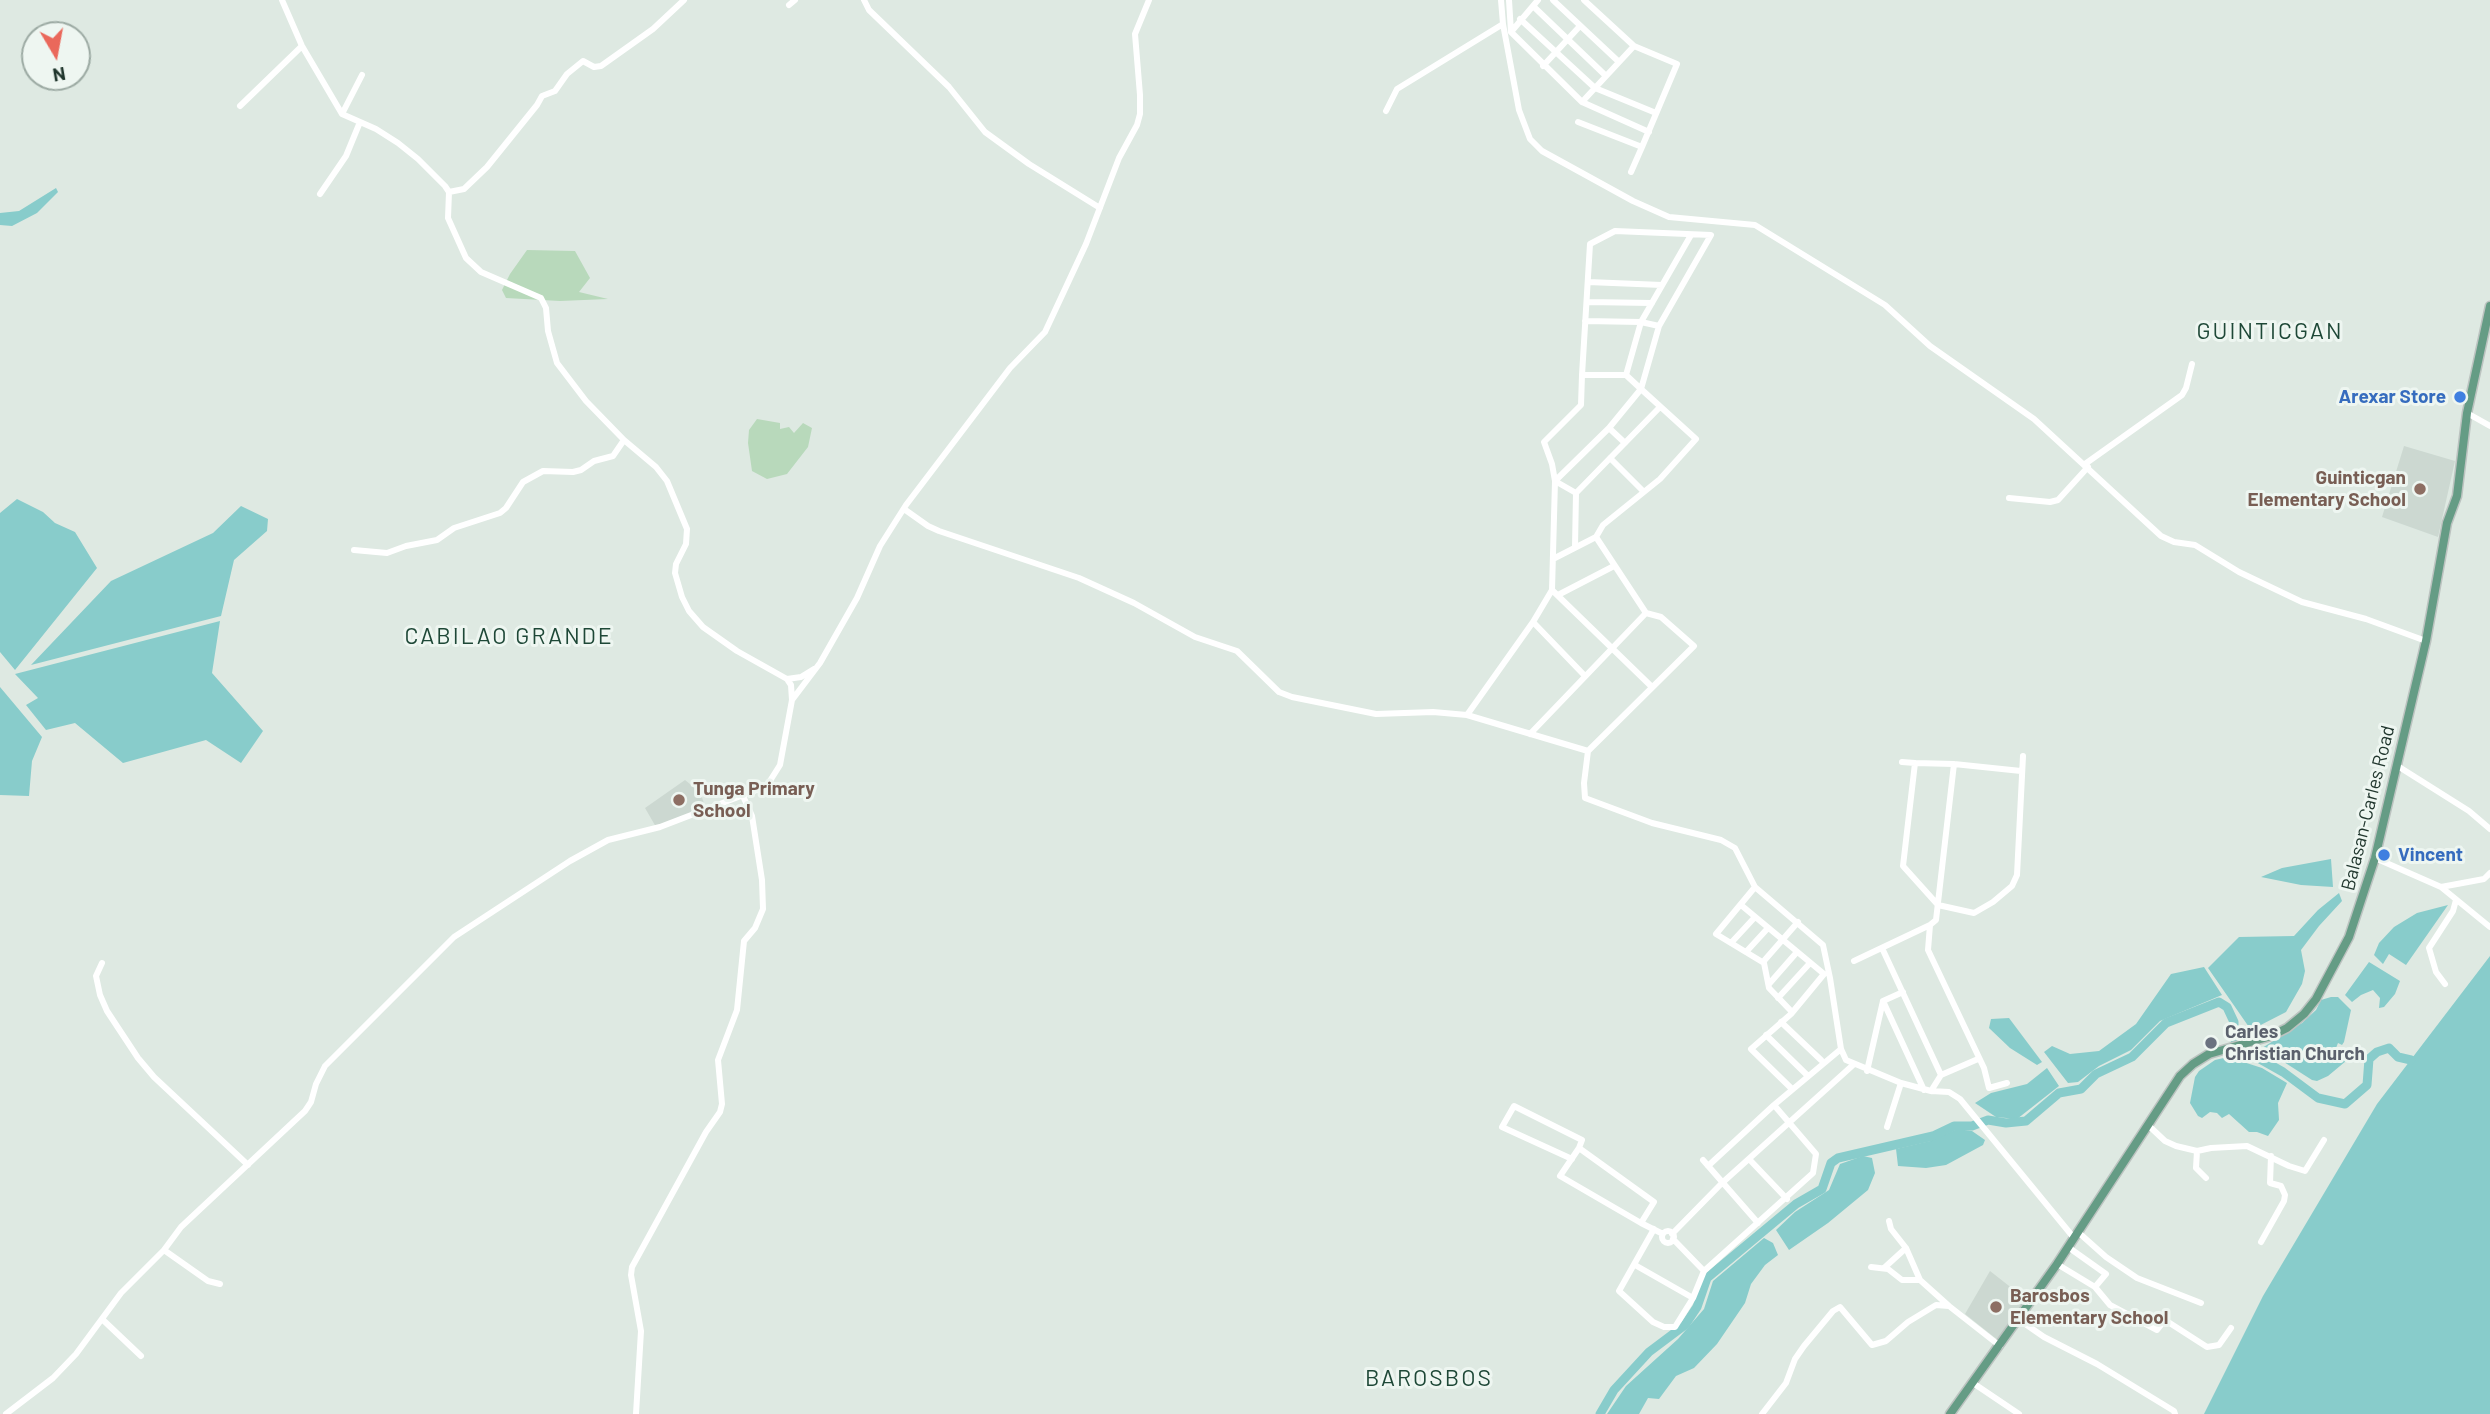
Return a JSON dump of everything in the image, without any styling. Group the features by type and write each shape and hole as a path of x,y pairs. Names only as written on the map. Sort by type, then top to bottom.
{"main road":[{"name":"Balasan-Carles Road","path":"1950,1414 2057,1264 2180,1076 2209,1054 2246,1044 2287,1028 2304,1014 2316,999 2349,937 2375,858 2426,642 2447,523 2457,496 2467,413 2490,306"}],"street":[{"path":"6,1414 53,1378 76,1354 121,1293 163,1250 181,1227 305,1111 325,1066 439,951 468,927 570,861 608,841 673,823 743,796 768,784 780,765 792,700 791,685 787,679 737,652 703,627 690,611 682,597 675,573 688,535 686,522 667,481 656,467 624,440 586,401 557,363 548,331 546,308 541,298 481,272 466,258 448,218 449,192 418,159 398,143 342,114 302,46 282,0"},
{"path":"449,192 464,189 542,96 555,91 567,74 583,61 601,66 653,29 684,0"},
{"path":"789,5 795,0"},
{"path":"864,0 869,10 949,87 985,132 1028,164 1100,208"},
{"path":"792,700 820,663 862,588 880,546 904,509 1010,368 1045,332 1119,158 1137,125 1140,114 1135,34 1149,0"},
{"path":"1501,0 1519,110 1527,132 1536,146 1633,201 1669,217 1755,225 1885,305 1930,346 2034,419 2161,536 2174,542 2195,545 2239,572 2302,602 2366,619 2426,642"},
{"path":"1509,0 1511,32 1543,66 1582,102 1649,132"},
{"path":"1553,0 1619,62"},
{"path":"1584,0 1634,46 1677,64 1631,172"},
{"path":"1511,32 1535,3 1606,76"},
{"path":"1520,19 1594,88 1656,113"},
{"path":"1386,111 1397,89 1503,24"},
{"path":"1543,66 1580,26"},
{"path":"240,106 302,46"},
{"path":"1582,102 1634,46"},
{"path":"342,114 362,75"},
{"path":"320,194 346,156 360,122"},
{"path":"1578,122 1642,147"},
{"path":"1555,481 1609,428 1641,389 1658,326 1718,223"},
{"path":"1652,687 1555,592 1555,481 1544,442 1581,405 1590,244 1615,232 1711,236"},
{"path":"1626,375 1641,322 1691,234"},
{"path":"1588,282 1662,285"},
{"path":"1587,302 1652,303"},
{"path":"1586,321 1641,322 1658,326"},
{"path":"2008,498 2050,502 2058,500 2086,465 2182,395 2192,364"},
{"path":"1553,559 1595,537 1603,525 1660,479 1696,439 1626,375 1582,374"},
{"path":"1575,547 1576,493 1660,407"},
{"path":"2467,413 2490,426"},
{"path":"1609,428 1625,443"},
{"path":"354,550 387,553 405,546 437,540 454,528 500,513 523,482 544,471 580,470 594,461 613,456 624,440"},
{"path":"1610,458 1643,491"},
{"path":"1555,481 1576,493"},
{"path":"904,509 939,531 1079,578 1134,603 1195,637 1237,650 1279,692 1292,697 1376,714 1412,715 1433,712 1467,715 1588,751"},
{"path":"1595,537 1646,613 1661,617 1694,646 1588,751 1585,798 1652,823 1721,840 1735,848 1755,887 1823,945 1841,1049 1846,1060 1901,1083 1928,1091 1949,1092 1960,1098 2076,1235 2137,1278 2201,1303"},
{"path":"1467,715 1555,592 1614,566"},
{"path":"1530,734 1646,613"},
{"path":"1533,622 1585,676"},
{"path":"787,679 807,674 820,663"},
{"path":"1915,763 1903,866 1938,905 1974,913 2012,886 2017,875 2023,756"},
{"path":"1902,762 2021,771"},
{"path":"1854,961 1930,926 1936,920 1954,764"},
{"path":"2396,765 2469,811 2490,830"},
{"path":"636,1414 641,1331 631,1275 632,1267 706,1132 720,1112 722,1104 718,1060 737,1010 744,941 755,928 763,909 752,816 743,796"},
{"path":"2375,858 2441,887 2490,927"},
{"path":"2441,887 2484,879 2490,873"},
{"path":"1755,887 1716,934 1763,962 1769,984 1792,1012"},
{"path":"2445,985 2436,972 2429,947 2453,911 2456,900"},
{"path":"1741,905 1824,974 1792,1012 1751,1049 1793,1089"},
{"path":"1731,943 1755,917"},
{"path":"1763,962 1798,922"},
{"path":"1930,926 1928,950 1984,1068 1989,1088 2007,1083"},
{"path":"1746,952 1768,928"},
{"path":"1882,948 1941,1075"},
{"path":"1769,984 1797,952"},
{"path":"102,963 96,976 100,995 107,1011 138,1058 154,1077 248,1165"},
{"path":"1778,998 1810,963"},
{"path":"1884,1000 1903,992"},
{"path":"1867,1071 1884,1000"},
{"path":"1884,1000 1928,1091"},
{"path":"1781,1022 1821,1060"},
{"path":"1766,1035 1808,1076"},
{"path":"1708,1166 1774,1105 1841,1049"},
{"path":"1928,1091 1941,1075 1978,1059"},
{"path":"1673,1236 1722,1183 1853,1065"},
{"path":"1886,1126 1901,1083"},
{"path":"1654,1229 1619,1291 1653,1322 1664,1327 1675,1327 1693,1298 1704,1271 1813,1173 1816,1154 1774,1105"},
{"path":"1572,1159 1502,1127 1514,1106 1582,1140 1579,1148 1572,1159 1560,1176 1641,1223 1663,1234 1669,1231 1704,1271"},
{"path":"2148,1125 2165,1141 2197,1151 2240,1145 2305,1171 2324,1140"},
{"path":"1579,1148 1654,1202 1641,1223"},
{"path":"2197,1151 2196,1168 2206,1178"},
{"path":"2260,1242 2285,1195 2281,1186 2270,1183 2271,1156"},
{"path":"1749,1159 1787,1199"},
{"path":"1703,1160 1758,1223"},
{"path":"1889,1221 1891,1229 1906,1248 1920,1280 2000,1346"},
{"path":"2068,1247 2106,1274 2095,1287"},
{"path":"1884,1268 1906,1248"},
{"path":"163,1250 208,1281 220,1284"},
{"path":"2057,1264 2095,1287 2110,1305 2157,1330 2165,1320 2207,1347 2219,1345 2231,1328"},
{"path":"1635,1265 1693,1298"},
{"path":"1871,1267 1888,1269 1902,1280 1920,1280"},
{"path":"1762,1414 1786,1383 1799,1353 1837,1308 1840,1307 1872,1345 1886,1341 1908,1322 1936,1305 1949,1306"},
{"path":"102,1319 141,1356"},
{"path":"2018,1319 2044,1337 2119,1377 2175,1414"},
{"path":"1973,1382 2019,1414"}],"shaded area":[{"name":"Guinticgan Elementary School","path":"2404,446 2455,461 2438,537 2382,517"},
{"name":"Tunga Primary School","path":"685,780 700,792 706,809 656,827 645,808"},
{"name":"Barosbos Elementary School","path":"1990,1271 2027,1300 1999,1341 1965,1314"}],"green space":[{"path":"527,250 575,251 590,278 579,292 608,299 560,301 506,298 502,290"},
{"path":"757,419 780,423 780,429 789,427 794,433 803,423 812,428 808,447 787,474 767,479 752,471 749,430"}],"water":[{"path":"56,188 58,192 37,213 12,226 0,225 0,213 19,211"},
{"path":"17,499 75,532 97,568 15,670 0,652 0,513"},
{"path":"241,506 268,519 267,531 234,560 221,616 31,665 111,581 213,533"},
{"path":"220,621 212,673 263,731 241,763 206,740 123,763 75,723 46,730 26,705 38,698 15,674"},
{"path":"0,687 42,737 32,761 29,796 0,795"},
{"path":"2331,859 2333,887 2301,885 2261,877 2282,868"},
{"path":"2339,893 2342,901 2301,950 2305,971 2302,984 2286,1012 2251,1030 2208,968 2239,937 2294,936 2318,910"},
{"path":"2448,905 2406,965 2389,954 2383,964 2374,955 2379,943 2394,927 2417,913"},
{"path":"2490,956 2490,1414 2204,1414 2263,1296 2377,1104"},
{"path":"2369,962 2400,981 2395,994 2384,1007 2379,1008 2380,998 2373,990 2352,1002 2345,995"},
{"path":"2204,967 2222,995 2160,1021 2131,1050 2099,1066 2078,1082 2068,1083 2044,1052 2052,1046 2070,1054 2099,1051 2136,1024 2171,974"},
{"path":"2338,997 2351,1010 2344,1042 2342,1045 2338,1043 2336,1048 2346,1061 2328,1076 2317,1081 2312,1080 2262,1048 2302,1023 2316,1010 2321,1000"},
{"path":"2009,1018 2042,1062 2037,1065 2010,1048 1989,1028 1991,1019"},
{"path":"2228,1057 2262,1068 2287,1083 2278,1103 2279,1120 2268,1136 2249,1132 2229,1114 2222,1118 2217,1113 2210,1112 2202,1118 2190,1103 2195,1077 2199,1071 2215,1060"},
{"path":"2047,1068 2059,1086 2017,1119 1996,1117 1975,1103 1991,1093 2027,1084"},
{"path":"1957,1129 1972,1131 1985,1140 1983,1145 1946,1165 1926,1168 1898,1166 1896,1149 1930,1141"},
{"path":"1863,1156 1872,1158 1875,1173 1868,1190 1789,1250 1776,1230 1795,1212 1829,1190 1840,1164"},
{"path":"1764,1238 1773,1243 1778,1255 1765,1265 1751,1284 1745,1303 1717,1344 1694,1368 1676,1376 1659,1399 1648,1398 1639,1414 1607,1414 1626,1386 1678,1339 1704,1309 1713,1281"}],"waterway":[{"path":"1600,1414 1614,1390 1649,1352 1685,1325 1697,1307 1707,1278 1796,1204 1822,1189 1831,1163 1838,1158 1933,1136 1954,1126 1972,1126 1988,1120 2006,1123 2026,1121 2059,1093 2081,1089 2096,1074 2132,1057 2166,1023 2219,1002 2227,1007 2234,1022 2234,1038 2244,1050 2283,1072 2318,1098 2345,1104 2367,1085 2369,1059 2377,1052 2389,1048 2398,1057 2411,1060"}],"place":[{"name":"Arexar Store","path":"2460,397"},
{"name":"Guinticgan Elementary School","path":"2420,489"},
{"name":"Tunga Primary School","path":"679,800"},
{"name":"Vincent","path":"2384,855"},
{"name":"Carles Christian Church","path":"2211,1043"},
{"name":"Barosbos Elementary School","path":"1996,1307"}],"district":[{"name":"GUINTICGAN","path":"2270,331"},
{"name":"CABILAO GRANDE","path":"509,636"},
{"name":"BAROSBOS","path":"1429,1378"}]}
